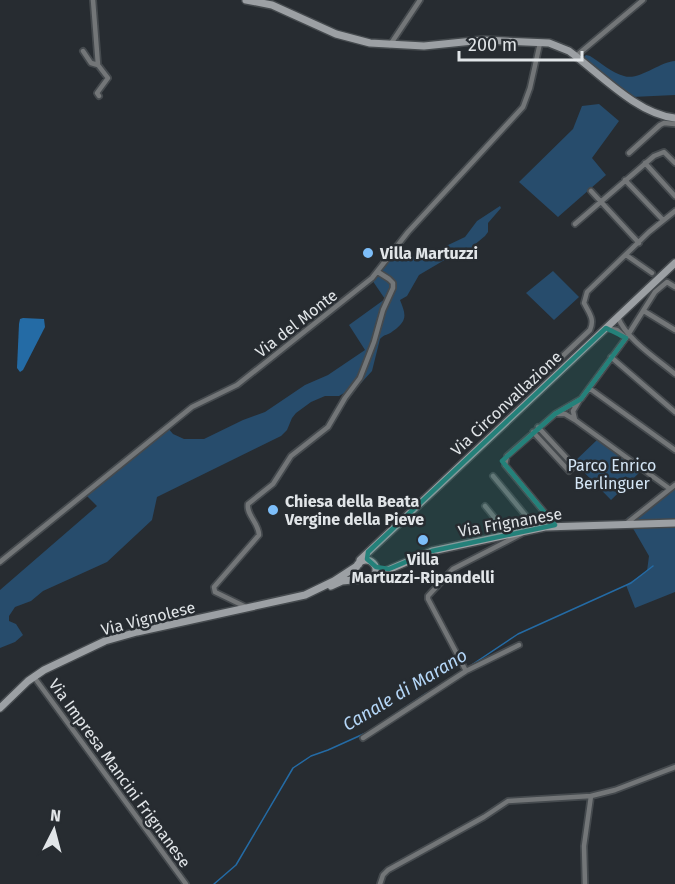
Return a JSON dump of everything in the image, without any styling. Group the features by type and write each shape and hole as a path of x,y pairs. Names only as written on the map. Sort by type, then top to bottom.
{"main road":[{"path":"246,0 276,6 350,39 390,45 424,46 474,40 556,45 576,56 638,104 662,116 675,118"},
{"name":"Via Circonvallazione","path":"320,588 358,565 368,552 675,263"},
{"name":"Via Frignanese","path":"374,576 432,551 524,530 555,525 675,523"},
{"path":"368,552 368,560 376,567 389,569"},
{"path":"363,579 357,575 358,565 368,560"},
{"path":"320,588 342,582 368,580 374,576 376,567"},
{"name":"Via Vignolese","path":"0,708 34,677 87,649 118,637 294,598 320,588"}],"street":[{"path":"93,0 98,65 108,78 98,90 99,96"},
{"path":"390,45 420,0"},
{"path":"576,56 643,0"},
{"name":"Via del Monte","path":"0,562 192,407 237,385 378,272 408,232 523,106 530,88 540,43"},
{"path":"83,51 91,63 98,65"},
{"path":"629,153 660,124 675,124"},
{"path":"575,224 654,156 664,152 675,163"},
{"path":"645,163 675,196"},
{"path":"625,180 663,220"},
{"path":"591,191 639,243"},
{"path":"548,370 590,330 593,324 584,303 587,292 663,220 675,212"},
{"path":"626,255 652,273"},
{"path":"248,608 215,592 214,587 259,535 259,529 247,509 248,504 273,484 291,456 328,427 363,373 383,310 393,288 390,280 378,272"},
{"path":"575,420 573,411 627,336 655,292 667,282 675,287"},
{"path":"644,311 675,330"},
{"path":"618,317 627,336"},
{"path":"606,328 617,330 627,336 675,374"},
{"path":"611,357 675,411"},
{"path":"589,388 675,450"},
{"path":"555,525 505,465 507,456 533,432 555,414 581,399"},
{"path":"555,414 565,414 575,420 670,489"},
{"path":"533,432 569,471 574,466 538,428"},
{"path":"493,476 536,528"},
{"path":"625,525 675,485"},
{"path":"486,506 508,534"},
{"path":"465,669 428,596 453,569 515,538 524,530"},
{"path":"363,738 465,669 519,645"},
{"name":"Via Impresa Mancini Frignanese","path":"34,677 186,884"},
{"path":"380,884 383,875 388,870 484,817 508,801 591,796 615,790 675,767"},
{"path":"585,884 585,846 591,796"}],"highlighted area":[{"path":"606,328 626,338 581,399 555,414 502,461 555,525 432,551 389,569 376,567 367,559 368,552"}],"green space":[{"path":"586,55 615,72 630,77 675,61 675,95 632,97 582,59"},
{"path":"599,104 619,121 592,158 606,175 558,217 519,182 573,129 582,106"},
{"path":"500,206 501,208 488,223 488,232 473,246 469,255 465,257 453,255 419,275 407,296 400,300 404,320 380,339 372,371 361,383 339,396 325,396 311,402 296,413 281,436 157,497 152,520 107,562 43,591 31,601 15,607 9,616 9,621 16,624 23,635 15,642 0,648 0,590 97,506 84,493 168,428 173,434 184,439 204,439 265,412 305,385 328,375 365,350 349,325 385,299 370,277 394,247 420,259 427,259 465,237 477,221"},
{"path":"553,271 579,297 554,320 526,293"},
{"name":"Parco Enrico Berlinguer","path":"598,439 641,471 611,500 574,462"},
{"path":"675,482 675,592 635,608 626,585 647,571 649,556 627,518"}],"shaded area":[{"path":"20,319 44,319 45,327 20,372 17,368 19,324"}],"waterway":[{"name":"Canale di Marano","path":"467,668 518,634 631,583 653,566"},
{"name":"Canale di Marano","path":"214,884 236,865 293,768 311,756 368,732 427,693"}],"place":[{"name":"Villa Martuzzi","path":"368,253"},
{"name":"Chiesa della Beata Vergine della Pieve","path":"273,510"},
{"name":"Villa Martuzzi-Ripandelli","path":"423,540"}]}
